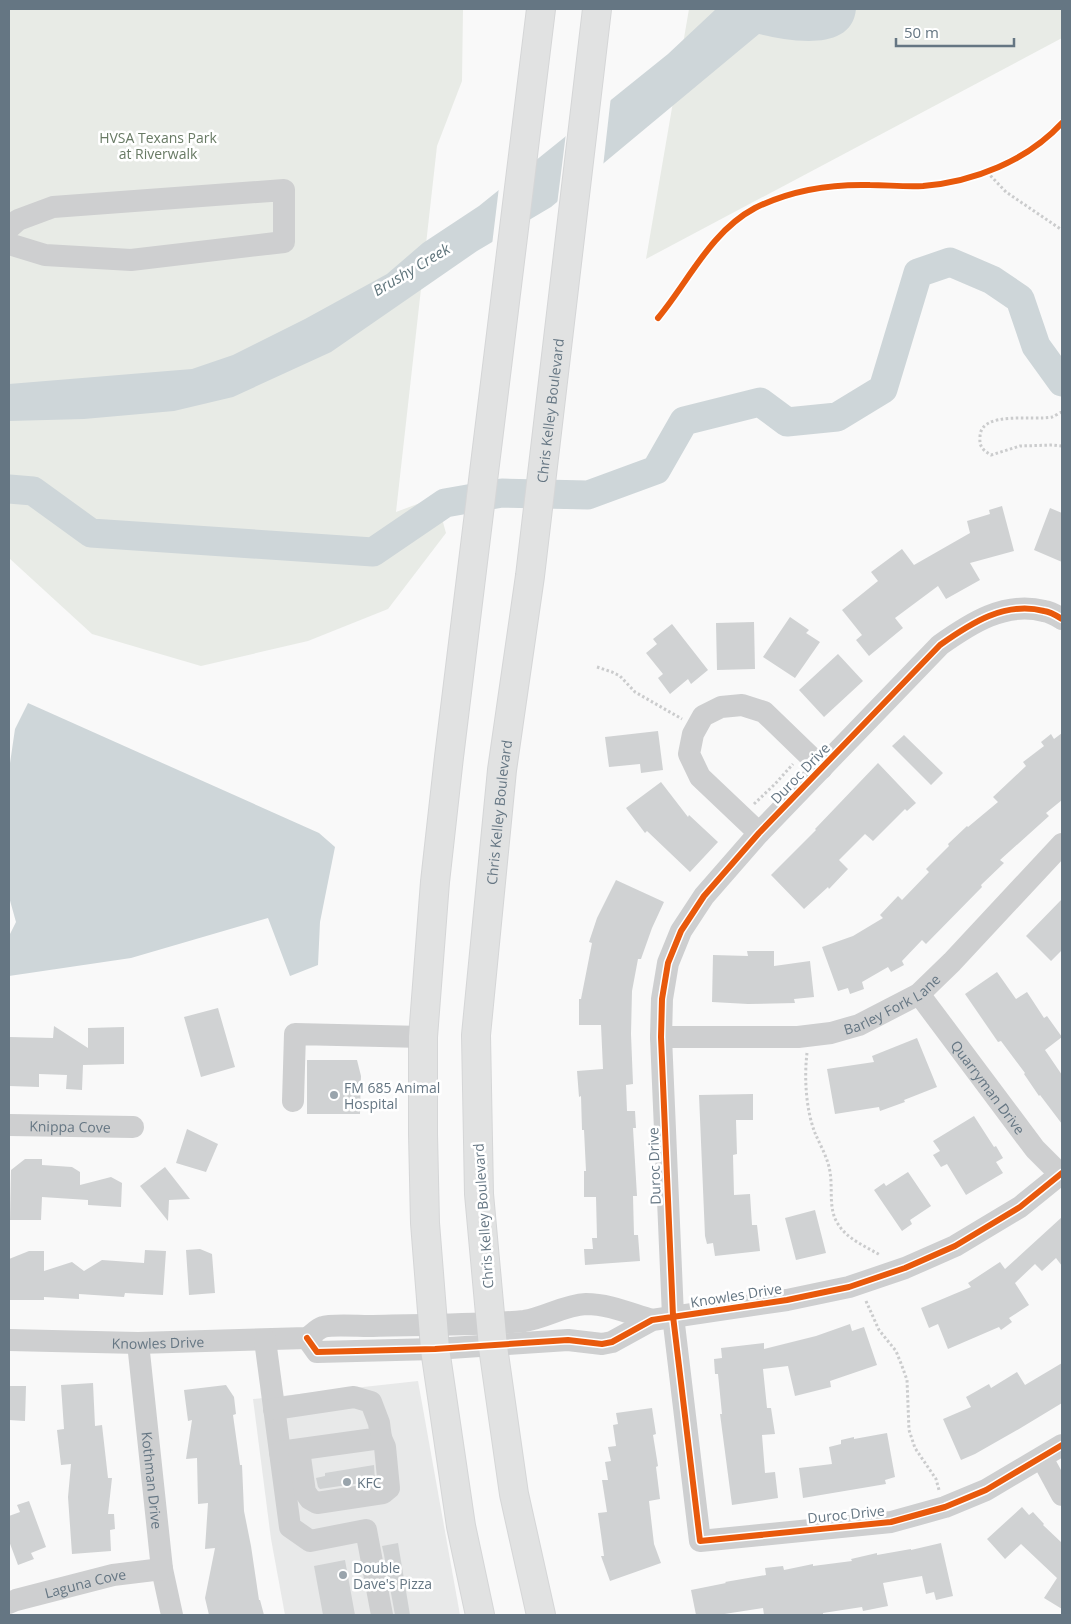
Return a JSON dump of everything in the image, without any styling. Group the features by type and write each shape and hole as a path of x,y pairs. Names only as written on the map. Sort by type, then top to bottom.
{"main road":[{"path":"480,1615 461,1526 434,1337 425,1223 423,1037 435,882 541,9"},
{"name":"Chris Kelley Boulevard","path":"541,1615 514,1494 492,1335 479,1194 476,1035 502,770 530,576 597,9"}],"street":[{"path":"9,228 18,220 53,207 284,190 284,242 131,260 45,255 9,244"},
{"name":"Duroc Drive","path":"1062,619 1046,611 1022,607 995,613 966,626 940,645 759,833 704,896 681,931 668,963 662,999 661,1037 663,1318 700,1541 891,1522 945,1507 978,1494 1062,1445"},
{"path":"759,833 700,777 689,754 693,734 703,716 721,707 742,704 764,712 822,768"},
{"name":"Barley Fork Lane","path":"661,1037 798,1037 830,1033 859,1025 919,994 952,962 1062,844"},
{"name":"Quarryman Drive","path":"919,994 1035,1149 1062,1175"},
{"path":"293,1101 295,1034 423,1037"},
{"name":"Knippa Cove","path":"9,1125 133,1127"},
{"name":"Knowles Drive","path":"492,1335 525,1320 544,1316 567,1307 586,1304 663,1318 804,1297 849,1287 905,1268 955,1246 1012,1212 1062,1175"},
{"name":"Knowles Drive","path":"9,1340 138,1343 265,1340 307,1338 323,1327 402,1324 434,1337 492,1335 525,1343 568,1340 602,1344 612,1342 663,1318"},
{"path":"265,1340 274,1409 305,1492 310,1499 318,1503 327,1502 383,1493 389,1488 385,1447 381,1438 379,1422 371,1402 354,1397 274,1409"},
{"name":"Kothman Drive","path":"138,1343 162,1569 172,1615"},
{"path":"290,1451 381,1438"},
{"path":"290,1451 290,1527 310,1541 366,1530 382,1615"},
{"path":"1042,1458 1062,1495"},
{"name":"Laguna Cove","path":"9,1603 64,1586 113,1575 162,1569"}],"path":[{"path":"978,174 991,171 1006,192 1062,230"},
{"path":"1062,412 1053,417 997,419 986,423 980,433 982,449 991,455 1020,446 1062,446"},
{"path":"597,667 620,676 634,692 683,719"},
{"path":"750,808 797,760"},
{"path":"807,1050 805,1089 814,1130 830,1169 833,1214 836,1222 845,1234 880,1255"},
{"path":"866,1301 880,1330 896,1351 902,1366 907,1380 909,1430 915,1448 936,1479 940,1491"}],"shaded area":[{"path":"418,1381 460,1615 285,1615 271,1539 253,1399"}],"green space":[{"name":"HVSA Texans Park at Riverwalk","path":"9,9 463,9 462,81 437,146 396,512 436,497 446,533 388,609 308,641 201,666 92,634 9,558"},
{"path":"689,9 1062,9 1062,38 646,259"}],"water":[{"name":"Brushy Creek","path":"716,9 856,9 852,23 843,32 831,38 817,41 802,41 759,34 551,207 477,251 331,352 233,397 174,411 84,419 9,421 9,384 192,369 233,355 305,319 387,274 423,243 479,206 668,54"},
{"path":"28,703 319,833 335,847 320,922 318,965 290,976 268,918 131,958 9,976 9,936 16,922 9,897 9,770 15,729"}],"pier":[{"path":"611,96 603,167 557,205 566,133"},
{"path":"537,156 529,223 492,245 499,187"}],"building":[{"path":"1002,506 1014,551 970,563 980,580 946,599 938,586 895,618 903,628 869,656 856,640 862,635 842,610 878,581 871,572 902,549 914,565 970,533 967,521 990,514 989,510"},
{"path":"1050,508 1062,513 1062,562 1034,550"},
{"path":"790,617 809,630 806,633 820,642 795,678 763,657"},
{"path":"754,622 755,669 717,670 716,623"},
{"path":"672,624 708,670 691,684 688,679 670,694 658,678 663,674 646,653 657,644 653,639"},
{"path":"838,654 863,681 824,717 799,690"},
{"path":"658,731 663,770 641,773 640,764 609,767 605,737"},
{"path":"1062,733 1062,800 1046,813 1049,816 1000,860 1004,863 926,944 922,940 902,961 904,965 891,972 888,967 862,982 864,989 850,994 848,988 838,991 822,947 853,936 883,918 880,915 898,896 902,900 929,872 926,869 949,846 948,844 967,826 998,802 993,797 1026,766 1023,762 1044,746 1041,742 1051,734 1054,739"},
{"path":"904,735 943,773 931,785 892,746"},
{"path":"878,763 916,803 907,811 905,809 873,841 865,834 839,860 848,869 829,889 828,887 804,909 771,875"},
{"path":"661,782 688,817 689,815 718,842 690,872 647,831 645,833 626,808"},
{"path":"616,880 664,902 641,959 638,959 632,991 633,1084 626,1085 627,1111 635,1111 636,1128 633,1128 637,1196 633,1196 634,1235 638,1235 640,1261 585,1265 584,1249 593,1249 592,1238 597,1238 596,1197 584,1197 584,1171 586,1171 584,1130 582,1130 581,1096 579,1097 577,1071 603,1069 601,1025 579,1025 579,999 581,999 592,943 589,942 597,918"},
{"path":"1062,899 1062,950 1051,961 1026,936"},
{"path":"747,951 774,951 774,966 810,961 814,997 794,999 795,1003 748,1004 712,1002 713,955 748,956"},
{"path":"997,972 1016,999 1027,992 1044,1018 1047,1016 1062,1037 1045,1050 1062,1075 1062,1124 1039,1096 1025,1073 1001,1041 998,1042 965,994"},
{"path":"218,1008 235,1067 201,1077 184,1017"},
{"path":"54,1026 88,1048 88,1028 124,1027 124,1064 83,1065 82,1090 66,1089 67,1075 39,1074 39,1087 9,1086 9,1037 53,1038"},
{"path":"917,1038 937,1087 880,1111 879,1107 835,1114 827,1069 874,1062 872,1056"},
{"name":"FM 685 Animal Hospital","path":"307,1060 357,1060 361,1076 360,1114 307,1114"},
{"path":"753,1094 753,1120 736,1120 737,1154 733,1155 734,1195 750,1194 752,1225 757,1225 760,1251 715,1256 713,1243 707,1244 705,1236 699,1095"},
{"path":"974,1116 1003,1158 996,1162 1003,1173 966,1195 947,1164 941,1167 933,1155 940,1151 933,1141"},
{"path":"187,1129 218,1144 206,1172 176,1163"},
{"path":"25,1159 42,1159 42,1165 72,1167 80,1172 80,1185 111,1177 122,1183 121,1207 88,1205 88,1200 42,1197 41,1220 10,1220 11,1170"},
{"path":"165,1167 190,1199 169,1200 168,1221 140,1186"},
{"path":"908,1172 931,1206 910,1220 912,1224 902,1231 874,1190 884,1183 886,1186"},
{"path":"815,1210 826,1253 796,1260 785,1218"},
{"path":"1062,1217 1062,1266 1056,1258 1042,1271 1035,1264 1015,1283 1029,1305 1009,1318 1012,1322 1001,1330 999,1327 948,1349 938,1324 929,1328 921,1308 971,1287 968,1283 1000,1262 1005,1269"},
{"path":"200,1249 212,1254 215,1293 189,1295 186,1250"},
{"path":"145,1250 166,1251 163,1295 125,1293 124,1297 79,1294 79,1299 44,1297 44,1300 9,1300 9,1259 29,1251 44,1251 44,1271 72,1262 84,1271 102,1260 144,1263"},
{"path":"850,1324 852,1331 864,1327 877,1365 830,1381 831,1387 795,1396 788,1366 763,1369 767,1408 771,1408 775,1434 762,1435 765,1473 775,1472 778,1498 732,1505 720,1414 722,1414 718,1374 715,1374 714,1359 722,1358 721,1348 764,1343 764,1349 816,1336"},
{"path":"1062,1363 1062,1403 975,1454 961,1460 943,1419 971,1407 966,1397 989,1384 991,1388 1017,1372 1025,1385"},
{"path":"93,1383 95,1426 102,1425 108,1478 112,1478 108,1514 114,1514 115,1529 110,1530 111,1551 72,1554 68,1497 71,1464 61,1465 57,1430 64,1429 61,1385"},
{"path":"226,1385 234,1397 236,1414 233,1415 240,1465 242,1465 244,1511 259,1600 264,1615 209,1615 205,1598 215,1548 205,1549 208,1503 198,1504 197,1458 186,1459 192,1420 188,1421 184,1390"},
{"path":"9,1386 26,1386 25,1421 9,1420"},
{"path":"652,1408 656,1434 653,1435 658,1466 656,1467 660,1499 649,1501 654,1544 661,1563 610,1581 601,1556 604,1556 598,1513 607,1512 602,1480 608,1480 605,1462 611,1461 608,1447 616,1446 613,1425 618,1424 616,1413"},
{"path":"887,1433 895,1477 885,1480 886,1484 803,1498 799,1468 832,1464 829,1447 841,1444 841,1440"},
{"name":"KFC","path":"374,1465 375,1481 320,1489 318,1487 316,1478 325,1476 325,1473"},
{"path":"29,1501 46,1547 31,1553 34,1559 18,1565 9,1541 9,1516 20,1512 17,1505"},
{"path":"1022,1507 1029,1515 1033,1512 1043,1525 1062,1543 1062,1609 1044,1598 1057,1578 1021,1544 1005,1559 987,1539"},
{"path":"398,1543 410,1615 395,1615 382,1546"},
{"path":"941,1543 953,1596 936,1600 934,1592 926,1594 922,1576 883,1583 888,1606 863,1611 862,1607 823,1613 823,1615 764,1615 763,1608 718,1615 696,1615 691,1590 766,1575 765,1568 783,1566 784,1570 813,1564 813,1566 852,1561 851,1559 877,1553 877,1555 911,1550"},
{"path":"345,1560 355,1615 323,1615 314,1566"}],"waterway":[{"path":"9,489 33,491 91,533 373,552 445,503 502,493 588,495 656,470 684,421 760,402 787,422 837,417 883,389 918,273 950,262 992,280 1020,299 1036,346 1062,382"}],"cycle path":[{"path":"658,318 701,258 725,230 755,208 811,189 855,185 923,186 961,180 1016,159 1033,148 1062,123"},
{"path":"1062,619 1049,612 1016,609 989,616 976,622 940,645 759,833 704,896 681,931 668,963 662,999 661,1037 673,1316 700,1541 891,1522 945,1507 986,1490 1062,1445"},
{"path":"307,1338 317,1352 435,1349 568,1340 602,1344 612,1342 652,1320 787,1300 849,1287 905,1268 955,1246 1020,1207 1062,1173"}],"place":[{"name":"FM 685 Animal Hospital","path":"334,1095"},
{"name":"KFC","path":"347,1482"},
{"name":"Double Dave's Pizza","path":"343,1575"}]}
